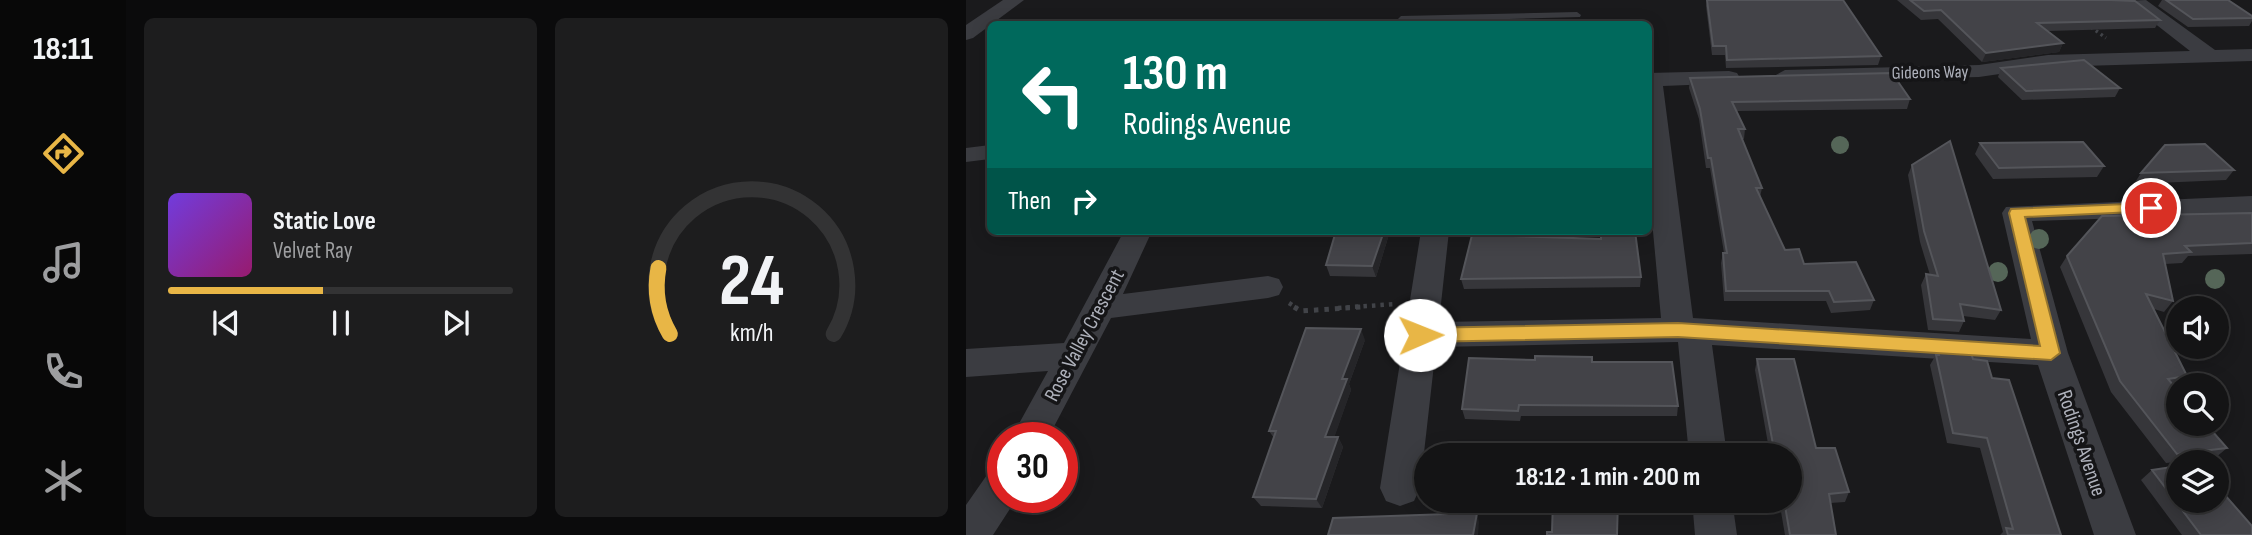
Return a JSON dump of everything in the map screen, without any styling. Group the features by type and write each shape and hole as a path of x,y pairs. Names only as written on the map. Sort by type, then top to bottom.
{"street":[{"path":"966,34 1014,0"},
{"path":"2125,1 2166,0"},
{"path":"2125,1 2210,56"},
{"name":"Gideons Way","path":"1652,80 1979,71 2048,61 2252,55"},
{"path":"1652,94 1705,443"},
{"path":"966,155 987,152"},
{"name":"Rodings Avenue","path":"2115,535 2051,353 2016,213 2252,205"},
{"name":"Rose Valley Crescent","path":"1038,422 1101,308 1136,235"},
{"path":"1400,488 1434,235"},
{"path":"1101,308 1268,287"},
{"path":"1420,335 1686,331 2051,353"},
{"path":"966,363 1074,356"},
{"path":"969,535 987,509"},
{"path":"1713,513 1716,535"}],"lane":[{"path":"1400,21 1577,16"}],"path":[{"path":"2088,24 2132,58"},
{"path":"1268,287 1301,311 1425,302"}],"building":[{"path":"1707,0 1843,0 1881,56 1727,60 1726,46 1713,46"},
{"path":"1910,0 2135,1 2160,20 2037,23 2063,43 1986,53 1941,10 1924,11"},
{"path":"2166,0 2228,0 2252,18 2193,19"},
{"path":"2084,60 2120,88 2026,91 2001,68"},
{"path":"1892,73 1910,99 1732,102 1745,129 1738,129 1762,188 1756,188 1785,250 1799,249 1804,264 1856,262 1874,300 1834,302 1829,291 1726,291 1723,253 1727,253 1711,158 1708,158 1700,109 1690,78"},
{"path":"1950,141 2001,310 1960,304 1964,321 1933,319 1926,274 1938,276 1924,231 1912,165"},
{"path":"2083,142 2104,166 1999,168 1980,143"},
{"path":"2205,144 2234,170 2141,173 2165,145"},
{"path":"2252,213 2252,243 2185,246 2191,252 2163,254 2172,296 2166,296 2166,299 2146,294 2166,334 2166,359 2178,359 2186,373 2166,373 2166,436 2216,436 2227,448 2174,450 2120,381 2067,256 2102,216"},
{"path":"1335,235 1383,235 1372,266 1326,265"},
{"path":"1472,235 1601,239 1601,235 1636,235 1641,277 1461,279"},
{"path":"1306,328 1361,329 1342,379 1347,379 1325,437 1338,437 1316,499 1253,497 1276,431 1269,431"},
{"path":"1938,351 1971,353 1973,359 1987,361 1992,378 2009,380 2061,535 2008,535 2006,528 2013,529 1987,438 1953,433 1936,355 1939,355"},
{"path":"1535,356 1592,357 1592,362 1672,362 1678,406 1519,405 1518,411 1462,409 1469,358 1535,360"},
{"path":"1757,359 1794,359 1816,448 1835,448 1849,492 1829,494 1836,535 1790,535 1786,513 1802,513 1802,443 1773,443"},
{"path":"2166,468 2166,489 2152,470"},
{"path":"2229,500 2252,526 2252,535 2201,535 2184,513 2229,513"},
{"path":"1477,513 1473,535 1328,535 1333,518"},
{"path":"1553,513 1618,513 1617,535 1547,535 1547,532 1552,532"}],"route":[{"path":"1420,335 1678,330 2051,353 2015,218 2016,213 2151,208"}]}
